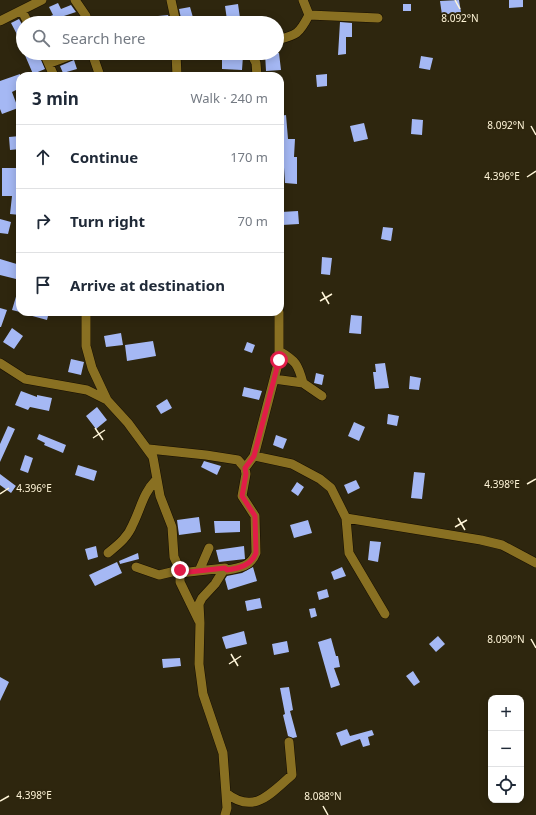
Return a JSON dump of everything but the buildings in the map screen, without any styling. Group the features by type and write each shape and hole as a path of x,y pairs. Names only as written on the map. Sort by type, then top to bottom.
{"street":[{"path":"0,21 42,0"},
{"path":"75,0 86,16"},
{"path":"171,0 174,16"},
{"path":"284,38 295,35 300,31 309,15 304,0"},
{"path":"22,11 24,16"},
{"path":"309,15 378,18"},
{"path":"48,60 53,72"},
{"path":"50,64 60,60"},
{"path":"94,60 99,72"},
{"path":"176,60 176,72"},
{"path":"254,60 257,72"},
{"path":"86,316 86,346 92,368 98,382 107,400 128,422 149,449 153,457 160,496 170,517 174,556 180,572 180,582 200,623"},
{"path":"245,468 254,456 274,379 279,351 279,316"},
{"path":"279,351 291,358 299,366 303,383"},
{"path":"0,363 25,379 87,390 107,400"},
{"path":"274,379 303,383 322,396"},
{"path":"87,390 98,382"},
{"path":"136,567 159,575 225,568 227,570 244,567 256,553 255,516 242,496 246,474 245,468 238,460 200,454 149,449"},
{"path":"254,456 292,464 320,478 331,488 346,518 349,553 385,614"},
{"path":"108,553 123,542 133,525 149,487 156,480"},
{"path":"346,518 481,540 502,545 536,562"},
{"path":"199,571 209,548"},
{"path":"225,568 215,584 202,598 199,604 199,664 203,694 223,753 227,808 225,815"},
{"path":"226,793 236,801 246,804 265,799 292,775 289,742"}],"route":[{"path":"180,570 180,573 225,568 227,570 238,569 249,563 256,553 255,516 242,496 246,474 245,468 254,456 279,360"}]}
